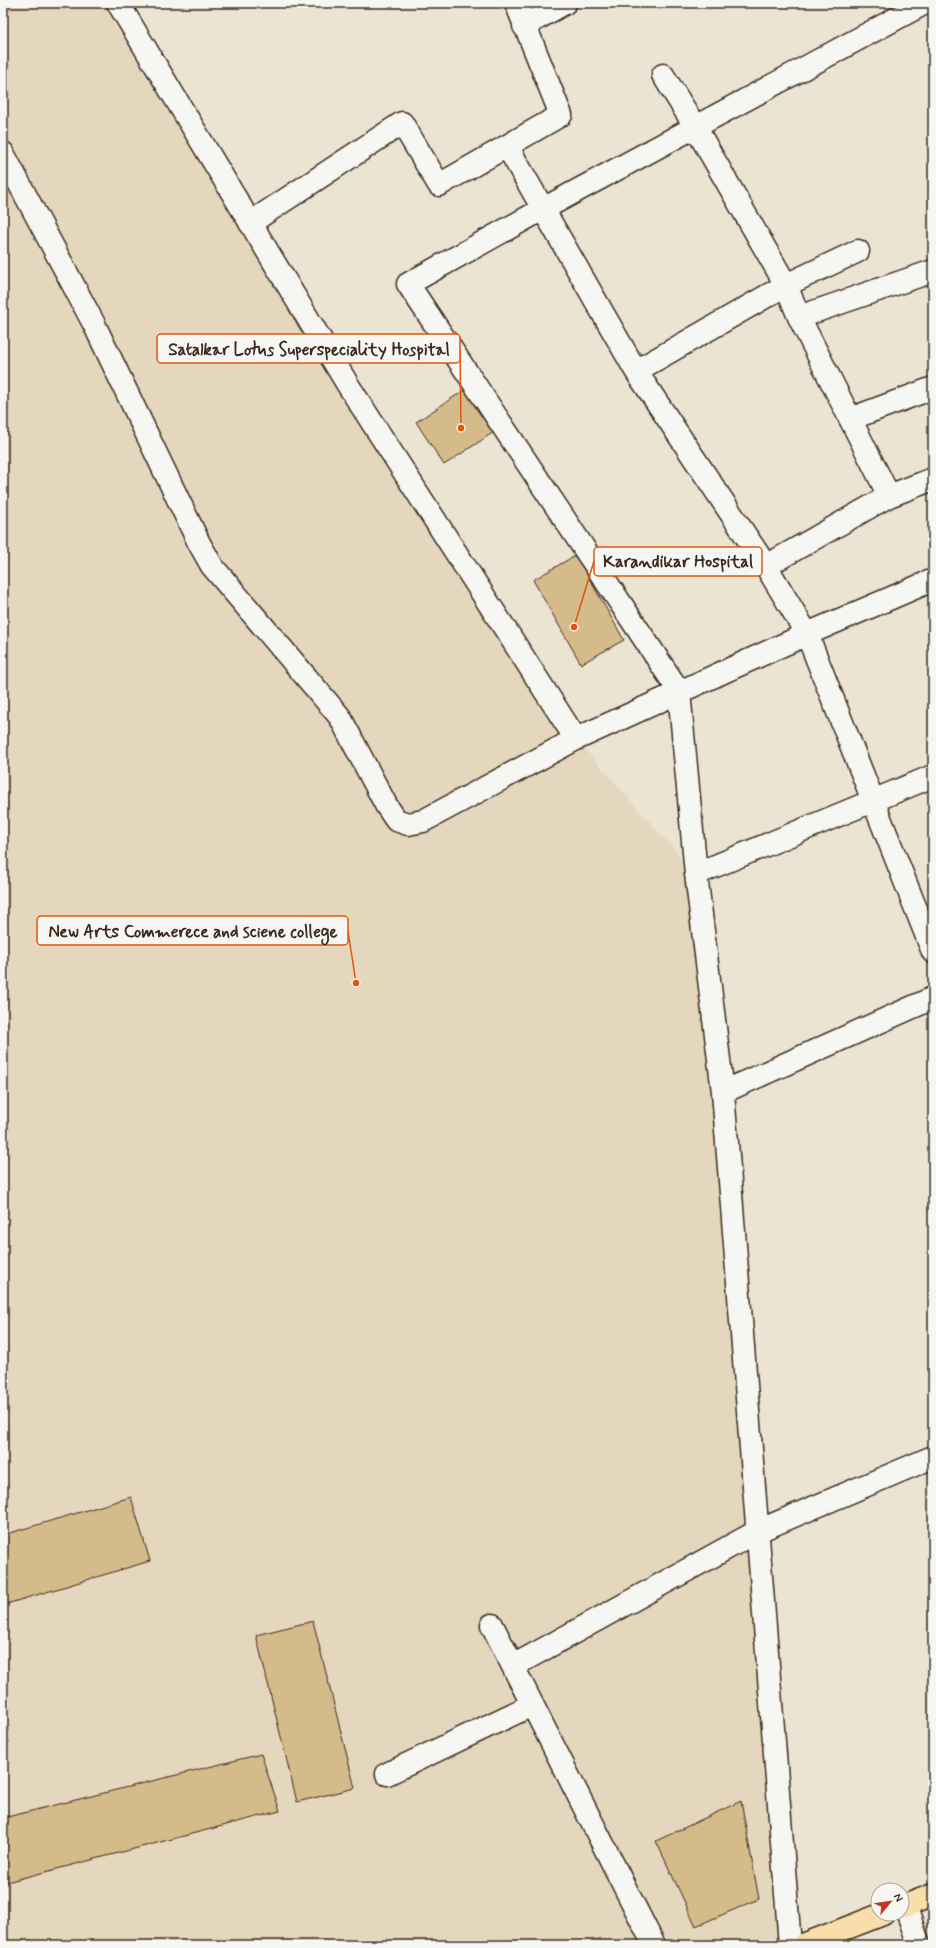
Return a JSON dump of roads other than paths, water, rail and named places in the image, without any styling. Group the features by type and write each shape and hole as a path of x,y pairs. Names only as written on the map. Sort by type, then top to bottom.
{"main road":[{"path":"910,1903 933,1894"},
{"path":"803,1945 870,1919"}],"street":[{"path":"118,3 348,385 576,739"},
{"path":"250,222 402,123 440,185 561,115 516,3"},
{"path":"524,26 565,3"},
{"path":"790,1945 723,1092 696,874 679,691 408,284 543,208 925,3"},
{"path":"663,75 695,126 786,285 799,316 888,496"},
{"path":"507,146 636,371 766,566 807,634 933,952"},
{"path":"3,153 94,324 199,543 212,566 340,717 386,805 396,820 408,824 423,821 576,739 807,634 932,583"},
{"path":"636,371 786,285 858,251"},
{"path":"799,316 932,274"},
{"path":"850,419 933,388"},
{"path":"766,566 888,496 933,479"},
{"path":"696,874 933,776"},
{"path":"723,1092 933,998"},
{"path":"513,1666 758,1531 933,1457"},
{"path":"492,1625 654,1945"},
{"path":"387,1774 532,1705"},
{"path":"910,1922 919,1945"}],"place":[{"name":"Satalkar Lotus Superspeciality Hospital","path":"461,428"},
{"name":"Karandikar Hospital","path":"574,627"},
{"name":"New Arts Commerece and sciene college","path":"356,983"}]}
